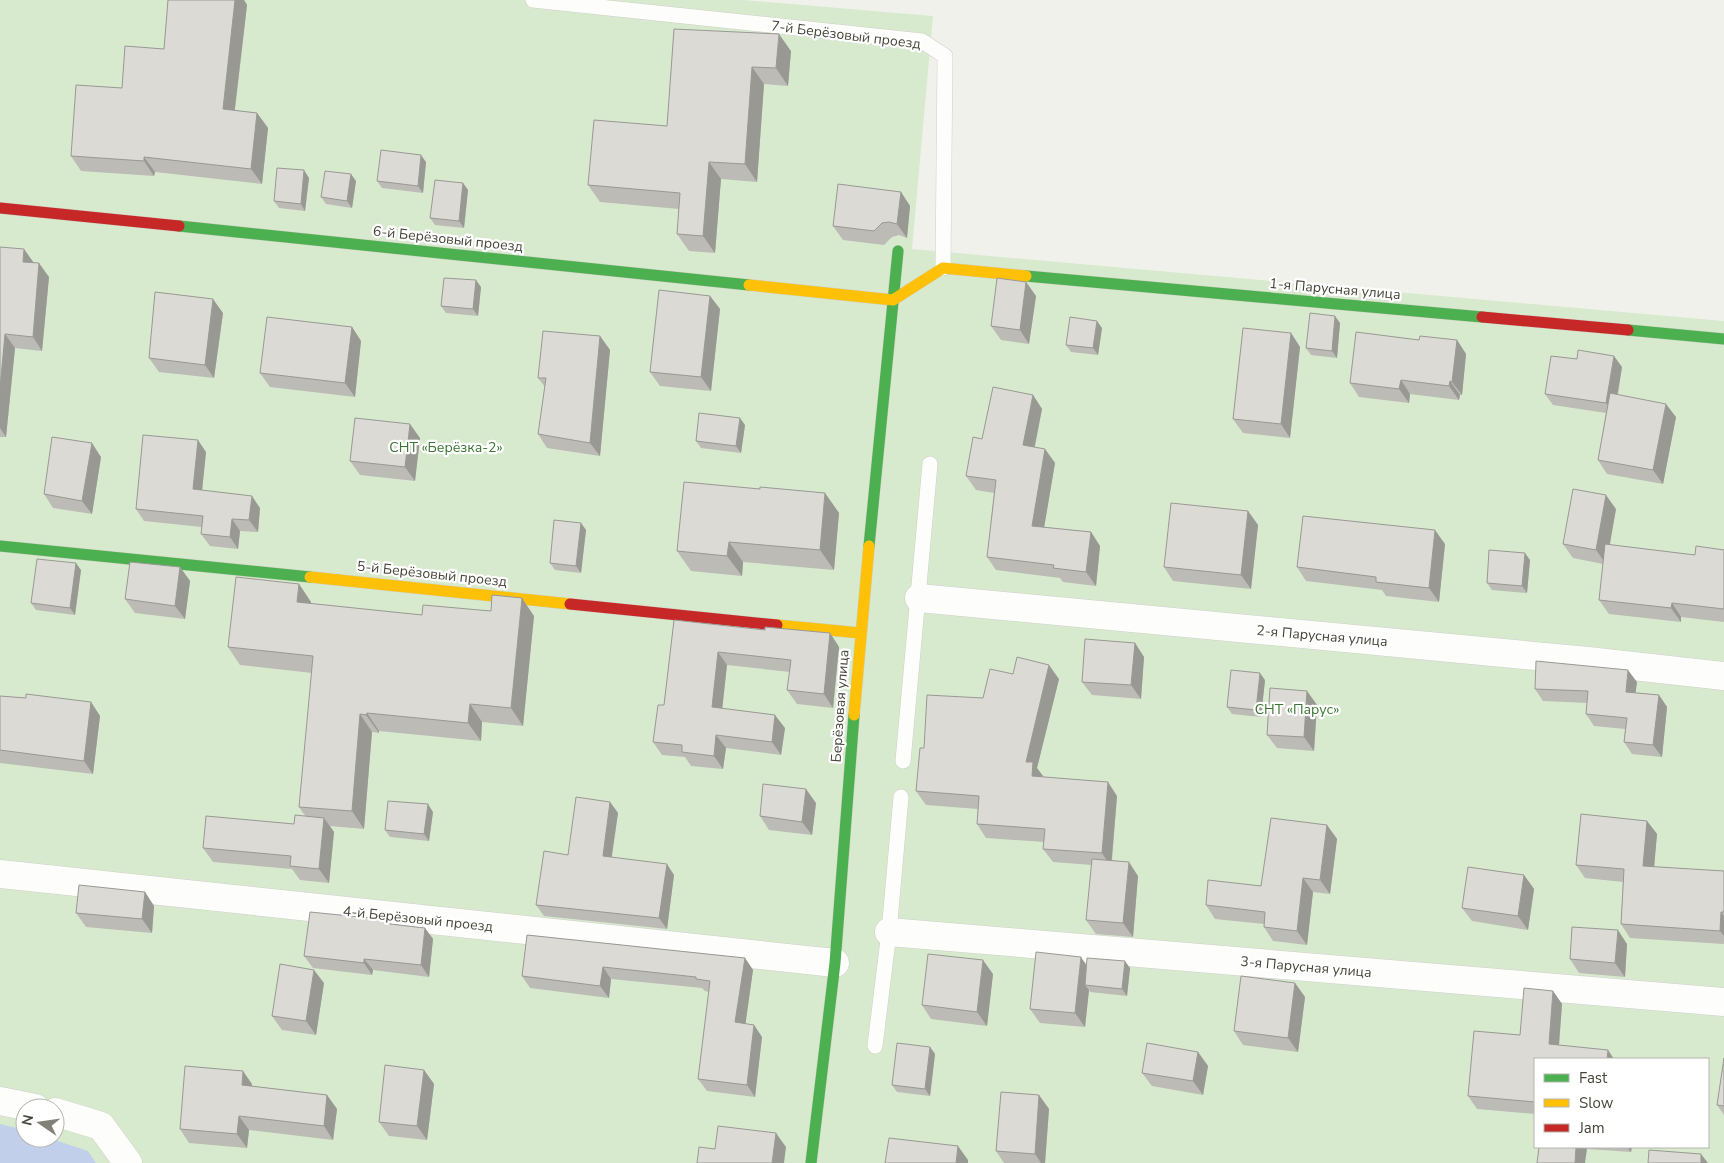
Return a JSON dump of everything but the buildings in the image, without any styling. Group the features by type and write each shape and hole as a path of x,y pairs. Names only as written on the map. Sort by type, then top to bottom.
{"street":[{"name":"6-й Берёзовый проезд","path":"0,208 893,300"},
{"name":"Берёзовая улица","path":"811,1163 835,963 860,633 898,251"},
{"path":"893,300 943,268"},
{"name":"1-я Парусная улица","path":"943,268 1724,339"},
{"name":"5-й Берёзовый проезд","path":"0,546 860,633"},
{"name":"2-я Парусная улица","path":"919,598 1588,660 1724,676"},
{"name":"4-й Берёзовый проезд","path":"0,874 835,963"},
{"name":"3-я Парусная улица","path":"889,932 1724,1002"},
{"path":"0,1101 15,1104"},
{"path":"65,1115 101,1126 128,1163"}],"lane":[{"name":"7-й Берёзовый проезд","path":"533,0 922,41 946,56 943,268"},
{"path":"904,761 930,464"},
{"path":"875,1046 889,932 901,797"}],"green space":[{"path":"0,0 743,0 933,16 912,249 1724,321 1724,1163 0,1163"}],"water":[{"path":"0,1124 15,1128 15,1148 65,1148 65,1143 88,1151 96,1163 0,1163"}],"traffic: fast":[{"path":"179,226 749,285"},
{"path":"869,546 898,251"},
{"path":"1026,276 1482,317"},
{"path":"1628,330 1724,339"},
{"path":"0,546 310,577"},
{"path":"811,1163 835,963 854,715"}],"traffic: slow":[{"path":"749,285 893,300 943,268 1026,276"},
{"path":"854,715 869,546"},
{"path":"310,577 570,604"},
{"path":"777,625 860,633"}],"traffic: jam":[{"path":"0,208 179,226"},
{"path":"1482,317 1628,330"},
{"path":"570,604 777,625"}],"park label":[{"name":"СНТ «Берёзка-2»","path":"446,447"},
{"name":"СНТ «Парус»","path":"1297,709"}]}
